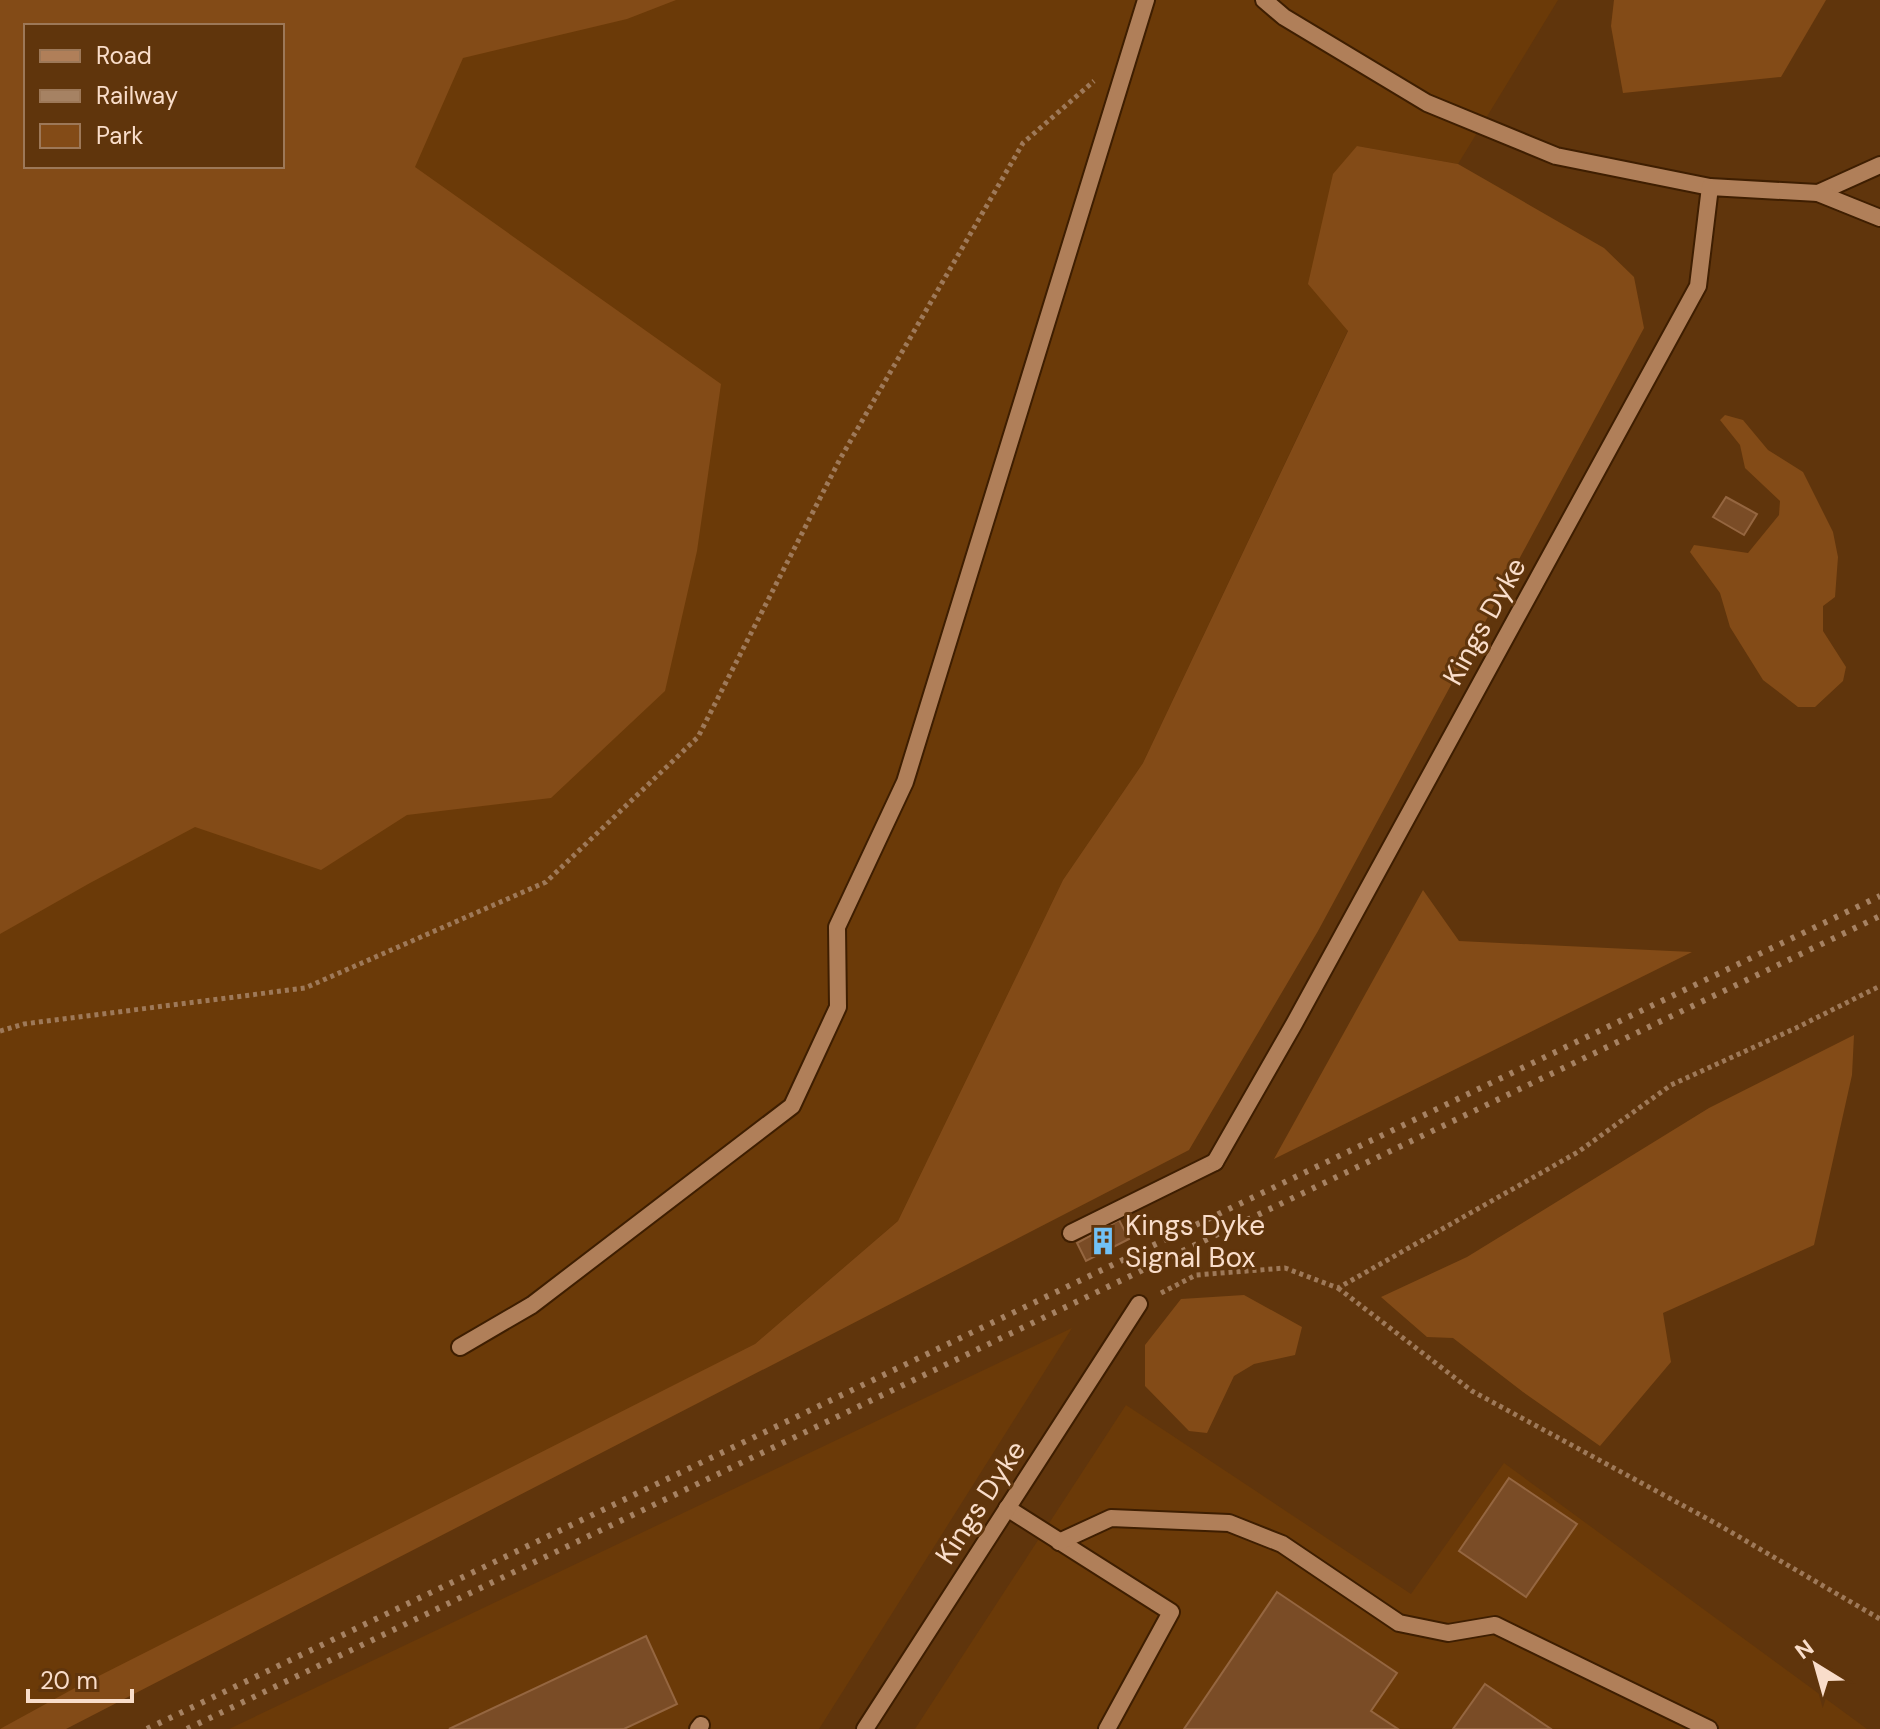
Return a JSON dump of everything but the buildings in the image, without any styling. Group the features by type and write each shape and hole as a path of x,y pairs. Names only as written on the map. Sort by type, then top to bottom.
{"street":[{"path":"460,1347 532,1305 792,1106 838,1007 837,927 905,782 1146,0"},
{"path":"1264,0 1284,17 1427,103 1556,156 1710,187 1818,193 1880,218"},
{"path":"1818,193 1880,165"},
{"name":"Kings Dyke","path":"1071,1233 1215,1162 1317,982 1698,286 1710,187"},
{"name":"Kings Dyke","path":"865,1729 1139,1304"},
{"path":"1007,1508 1171,1612 1107,1729"},
{"path":"1059,1542 1111,1518 1229,1523 1282,1544 1399,1623 1448,1633 1495,1625 1709,1729"}],"path":[{"path":"0,1031 24,1024 305,988 546,882 698,737 840,459 1023,143 1095,80"},
{"path":"1338,1288 1578,1152 1671,1085 1880,986"},
{"path":"1139,1304 1196,1275 1285,1268 1338,1288 1472,1391 1717,1524 1880,1619"}],"shaded area":[{"path":"0,0 1558,0 1458,164 1357,146 1348,330 1143,763 1063,880 898,1221 755,1344 14,1729 0,1729"},
{"path":"1072,1328 819,1729 229,1729"},
{"path":"1126,1405 1411,1594 1504,1463 1867,1729 915,1729"}],"green space":[{"path":"0,0 676,0 627,19 463,58 415,167 721,384 697,551 665,691 551,798 407,815 321,870 195,827 0,934"},
{"path":"1614,0 1826,0 1781,77 1623,93 1611,26"},
{"path":"1357,146 1458,164 1604,248 1634,277 1644,328 1318,931 1189,1150 66,1729 0,1729 73,1689 755,1344 898,1221 1063,880 1143,763 1348,331 1308,284 1333,174"},
{"path":"1725,415 1743,420 1768,450 1803,472 1833,532 1838,557 1835,597 1823,606 1823,631 1846,667 1843,681 1815,707 1798,707 1763,680 1730,627 1720,593 1690,552 1694,545 1748,553 1779,515 1780,501 1745,468 1740,445 1720,420"},
{"path":"1423,890 1459,941 1692,952 1274,1159"},
{"path":"1854,1035 1852,1075 1814,1245 1663,1313 1671,1362 1600,1446 1453,1338 1427,1337 1381,1297 1467,1257 1709,1108"},
{"path":"1244,1295 1302,1327 1295,1355 1254,1364 1234,1376 1207,1433 1189,1431 1145,1386 1145,1345 1181,1299"}],"railway":[{"path":"147,1729 1880,896"},
{"path":"187,1729 1880,916"}],"place":[{"name":"Kings Dyke Signal Box","path":"1103,1241"}]}
